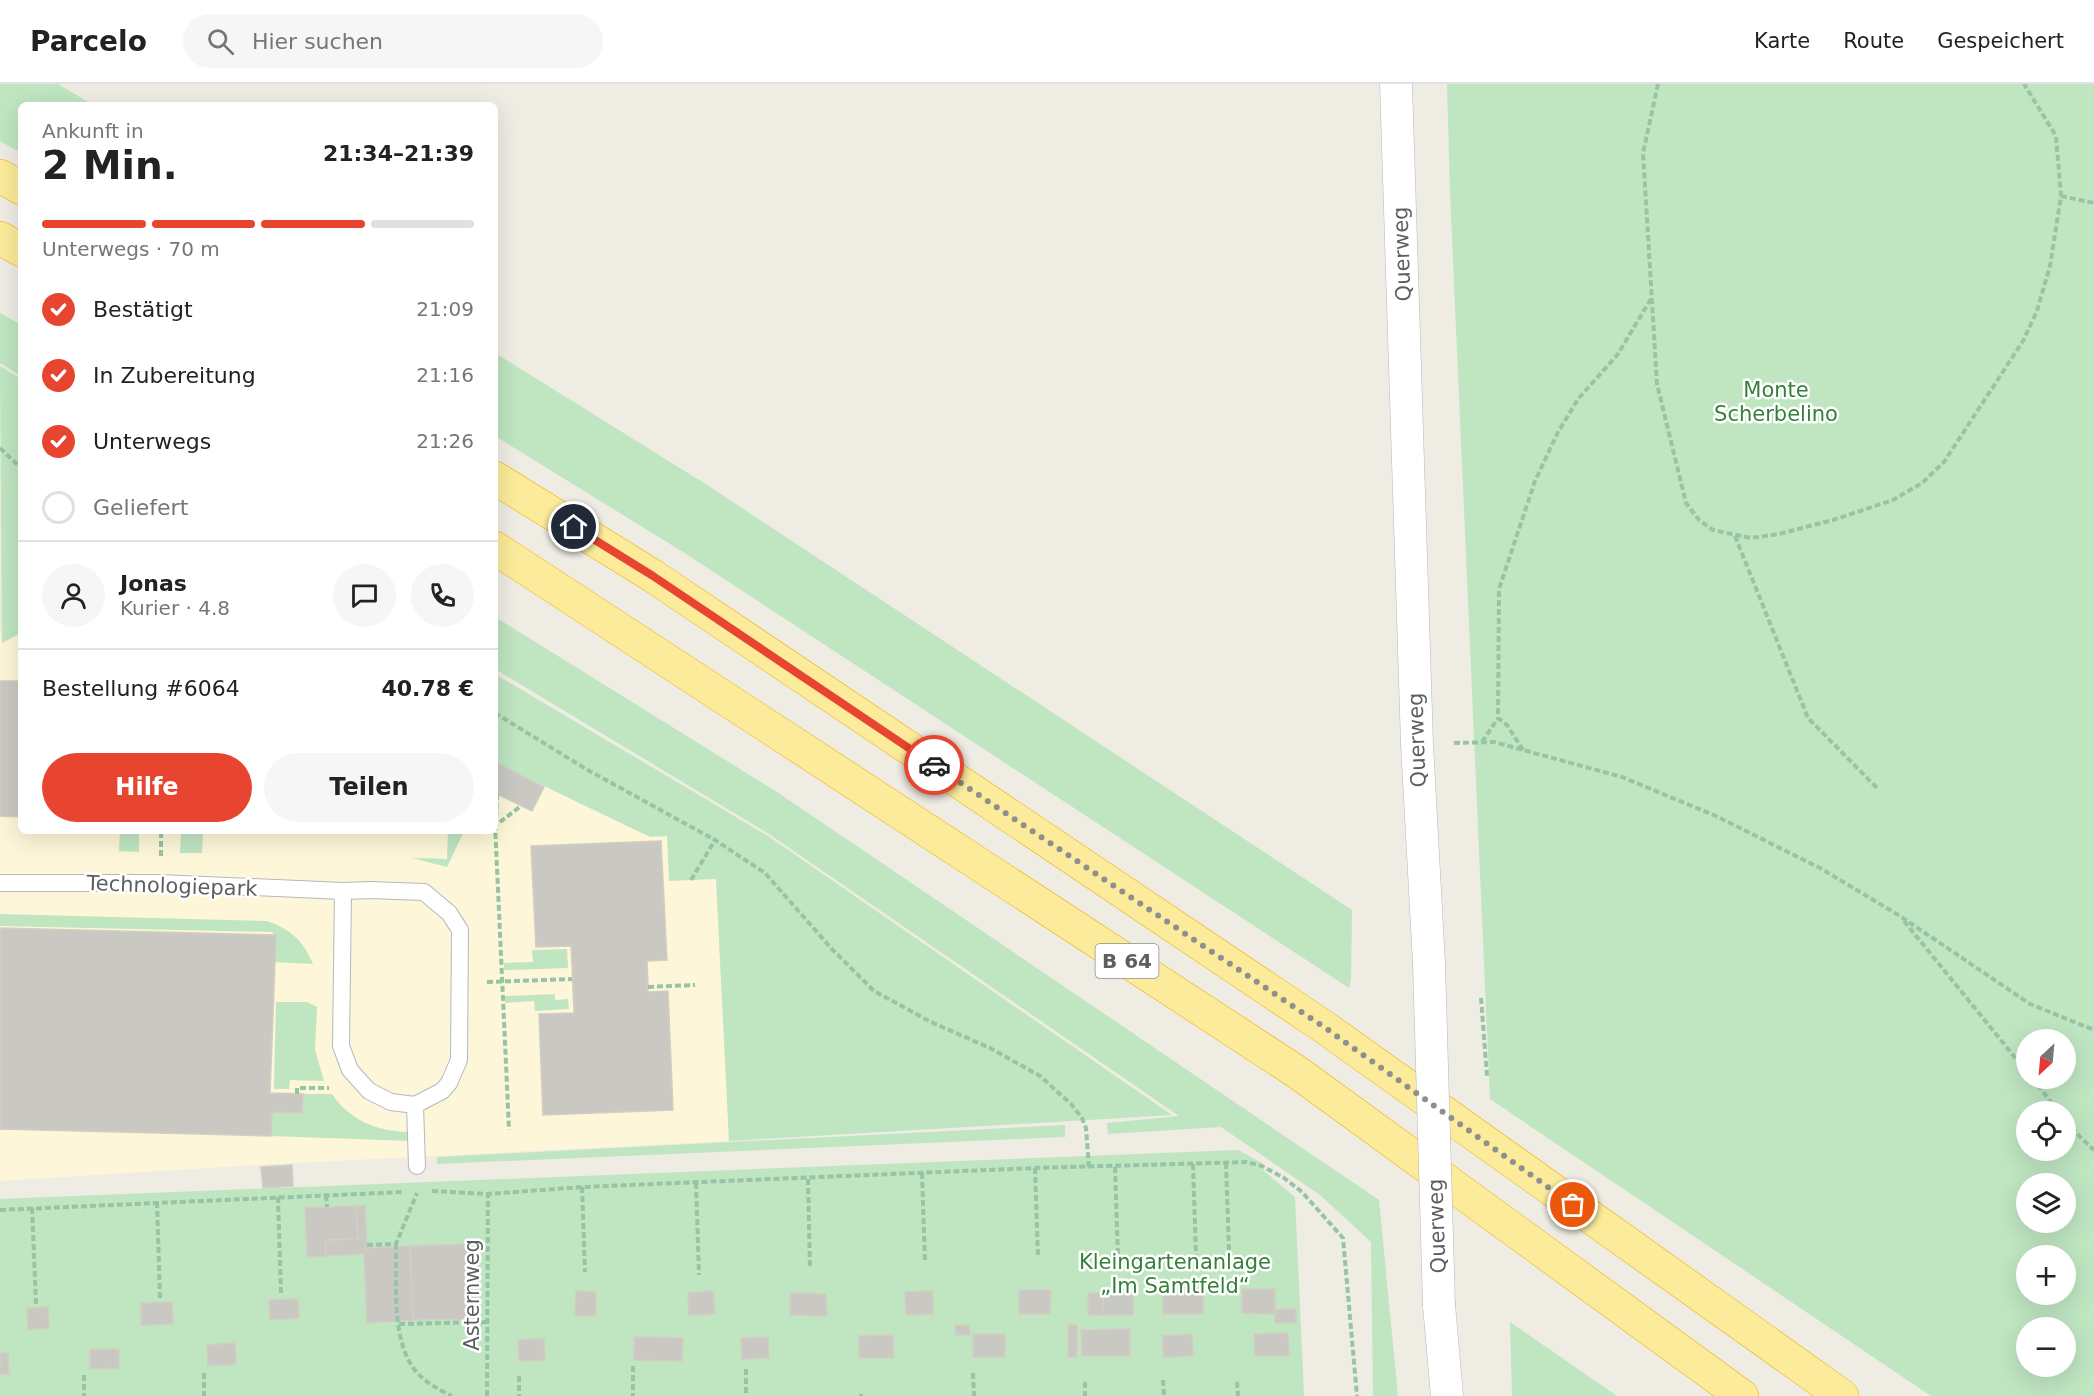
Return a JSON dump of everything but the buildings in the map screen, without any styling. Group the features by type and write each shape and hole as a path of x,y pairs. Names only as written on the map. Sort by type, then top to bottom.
{"highway":[{"path":"0,176 18,186"},
{"path":"0,238 18,248"},
{"name":"B 64","path":"498,480 653,576 1314,1021 1842,1396"},
{"name":"B 64","path":"498,550 1297,1072 1742,1396"}],"street":[{"name":"Querweg","path":"1396,84 1417,744 1429,964 1439,1305 1447,1396"}],"lane":[{"name":"Technologiepark","path":"0,883 160,884 424,892 449,913 460,930 459,1060 449,1083 442,1091 416,1105"},
{"path":"343,891 341,1046 350,1070 369,1091 391,1102 416,1105 417,1166"}],"path":[{"path":"1658,84 1643,153 1657,384 1686,503 1699,520 1713,530 1750,537 1779,534 1833,520 1893,500 1922,483 1944,462 2023,341 2037,311 2050,266 2061,196 2056,136 2024,84"},
{"path":"2061,196 2094,203"},
{"path":"1482,742 1498,718 1499,589 1535,481 1558,432 1578,399 1618,354 1652,297"},
{"path":"0,448 18,465"},
{"path":"1735,535 1808,718 1877,788"},
{"path":"498,715 586,769 715,840 765,873 831,948 874,991 931,1022 990,1048 1040,1076 1071,1104 1082,1118 1086,1128 1089,1167"},
{"path":"1498,718 1507,725 1523,750"},
{"path":"1417,744 1494,742 1622,777 1716,816 1820,868 1900,916 2030,1004 2094,1030"},
{"path":"498,823 521,806"},
{"path":"496,834 509,1130"},
{"path":"691,880 715,840"},
{"path":"1900,916 2016,1059"},
{"path":"460,983 572,979"},
{"path":"648,987 695,985"},
{"path":"1481,998 1487,1076"},
{"path":"297,1094 297,1088 328,1088"},
{"path":"2041,1089 2050,1101"},
{"path":"2076,1132 2094,1150"},
{"path":"429,1191 488,1194 582,1187 1035,1168 1247,1162 1262,1166 1284,1178 1302,1192 1343,1238 1357,1396"},
{"path":"1226,1163 1229,1251"},
{"path":"1193,1164 1196,1255"},
{"path":"1115,1167 1118,1257"},
{"path":"1035,1168 1038,1257"},
{"path":"922,1173 925,1263"},
{"path":"808,1179 810,1269"},
{"path":"696,1183 699,1275"},
{"path":"582,1187 585,1272"},
{"path":"0,1210 418,1191 396,1244 399,1334 412,1366 433,1387 452,1396"},
{"name":"Asternweg","path":"487,1396 488,1194"},
{"path":"326,1195 327,1207"},
{"path":"278,1197 281,1294"},
{"path":"157,1202 160,1299"},
{"path":"32,1208 36,1304"},
{"path":"367,1245 396,1244"},
{"path":"399,1324 486,1322"},
{"path":"633,1366 633,1396"},
{"path":"746,1369 746,1396"},
{"path":"204,1373 204,1396"},
{"path":"973,1373 974,1396"},
{"path":"84,1375 84,1396"},
{"path":"519,1376 519,1396"},
{"path":"1163,1380 1164,1396"},
{"path":"1085,1382 1085,1396"},
{"path":"1237,1382 1238,1396"}],"shaded area":[{"path":"0,629 2,643 18,635 18,834 448,834 447,859 418,858 447,867 463,834 498,834 498,763 650,836 667,835 716,879 729,1141 257,1165 0,1181"}],"green space":[{"path":"0,84 58,84 88,102 18,102 18,151 0,141"},
{"name":"Monte Scherbelino","path":"1447,84 2094,84 2094,1396 1931,1396 1490,1099"},
{"path":"0,313 18,323 18,374 0,363"},
{"path":"498,355 707,485 1352,910 1349,988 683,552 498,438"},
{"path":"0,366 18,377 18,635 2,643"},
{"path":"498,619 777,792 1379,1200 1398,1396 1373,1396 1371,1242 1320,1195 1221,1127 1108,1134 1107,1123 1179,1116 769,834 498,671"},
{"path":"498,676 768,836 1172,1115 729,1141 716,879 669,881 667,836 650,837 498,764"},
{"path":"120,834 139,834 139,852 119,851"},
{"path":"181,834 203,834 202,853 180,853"},
{"path":"448,834 463,834 447,867 412,858 447,859"},
{"path":"0,914 267,921 283,928 301,942 313,964 273,962 273,932 0,926"},
{"path":"567,949 568,968 504,970 504,963 533,962 532,950"},
{"path":"555,994 555,1000 568,999 569,1009 535,1011 534,1001 505,1003 505,996"},
{"path":"276,1002 307,1002 317,1007 315,1050 324,1081 290,1080 289,1089 274,1089"},
{"path":"303,1094 332,1094 356,1118 387,1130 410,1132 412,1141 271,1136 272,1112 302,1113"},
{"path":"1065,1125 1065,1137 437,1164 437,1157"},
{"name":"Kleingartenanlage „Im Samtfeld“","path":"1238,1150 1262,1163 1263,1170 1295,1197 1304,1396 0,1396 0,1199"},
{"path":"1510,1322 1617,1396 1512,1396"}],"way so far":[{"path":"934,765 1324,1027 1573,1205"}],"route":[{"path":"574,527 653,576 934,765"}]}
